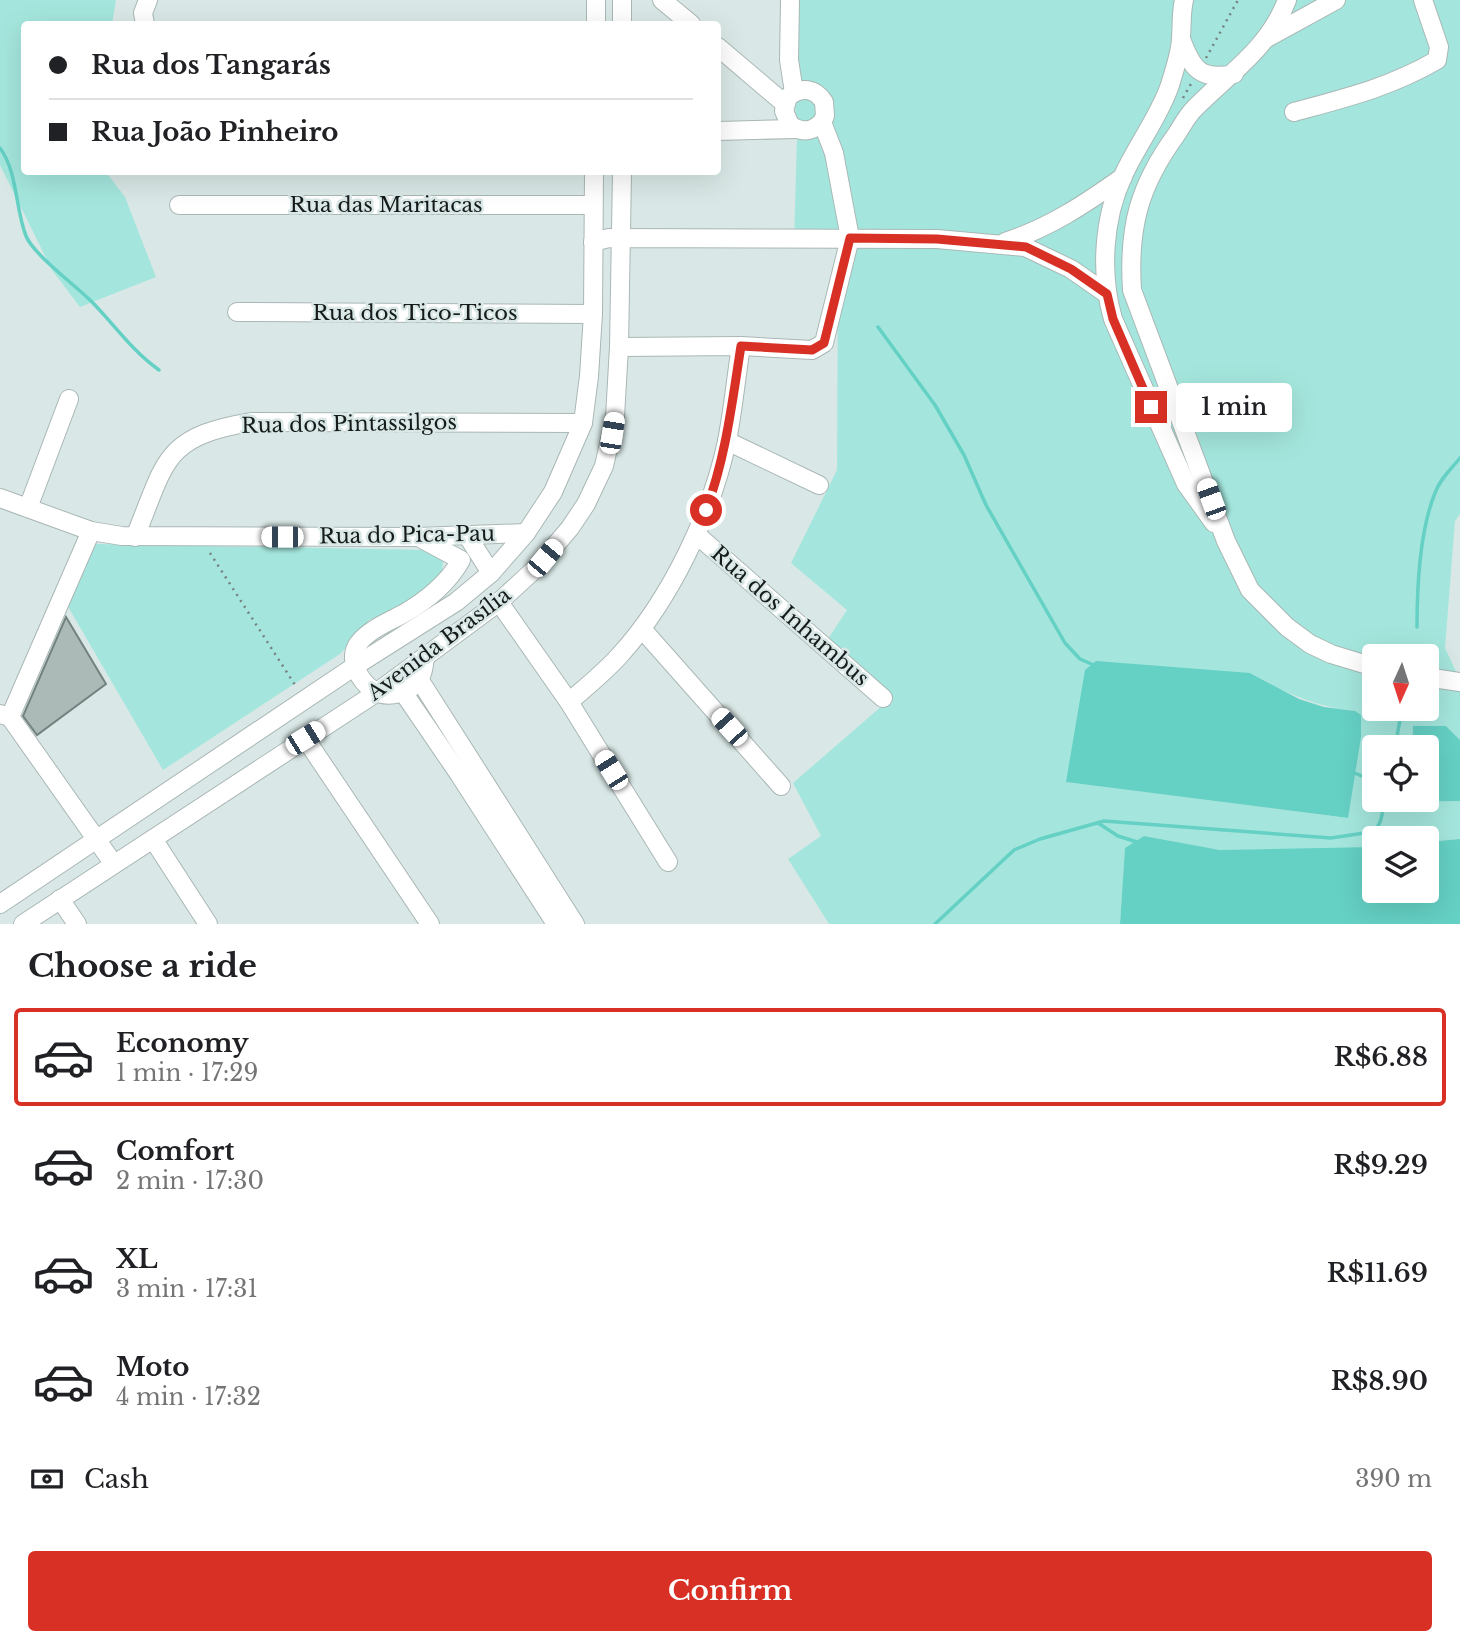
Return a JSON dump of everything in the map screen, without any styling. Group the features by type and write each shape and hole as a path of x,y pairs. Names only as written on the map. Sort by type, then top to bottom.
{"street":[{"path":"144,21 143,13 148,0"},
{"path":"596,0 596,21"},
{"path":"622,0 622,21"},
{"path":"662,0 687,21"},
{"path":"790,0 789,98 786,118 796,129"},
{"path":"1171,0 1188,59 1198,71 1214,77 1234,74"},
{"path":"1184,0 1181,33 1170,83 1115,197 1106,240 1107,294 1113,319 1186,484 1226,541"},
{"path":"1287,0 1265,39 1234,74 1192,111 1143,190 1131,251 1132,290 1226,541 1250,590 1287,627 1310,644 1362,663"},
{"path":"1265,39 1336,0"},
{"path":"1294,112 1381,88 1437,60 1439,47 1423,0"},
{"path":"721,49 789,98"},
{"path":"619,347 741,346 812,350 824,343 850,238 834,153 822,122 826,109 820,96 808,89 789,98"},
{"path":"721,131 810,130 822,122"},
{"name":"Avenida Brasília","path":"0,903 456,601 491,573 526,533 554,492 583,423 593,314 594,175"},
{"name":"Avenida Brasília","path":"23,924 376,693 499,603 545,558 586,505 604,466 615,417 619,347 619,175"},
{"path":"995,245 1053,222 1123,177"},
{"name":"Rua das Maritacas","path":"179,205 593,205"},
{"path":"593,242 600,239 937,239 1026,247 1053,259 1107,294"},
{"name":"Rua dos Tico-Ticos","path":"237,312 593,314"},
{"path":"569,702 620,656 642,629 697,535 716,485 727,441 741,346"},
{"path":"28,508 69,398"},
{"name":"Rua dos Pintassilgos","path":"135,537 168,458 194,437 211,430 251,422 583,423"},
{"path":"727,441 819,485"},
{"name":"Rua do Pica-Pau","path":"0,498 91,531 135,537 471,538 526,533"},
{"path":"91,531 5,715 113,863"},
{"path":"526,533 538,540 545,558"},
{"name":"Rua dos Inhambus","path":"697,535 883,698"},
{"path":"418,537 461,559"},
{"path":"425,657 419,679 403,692 390,695 376,693 363,681 355,666 355,651 362,639 446,582 471,538"},
{"path":"471,538 491,573"},
{"path":"499,603 569,702 668,862"},
{"path":"642,629 781,786"},
{"path":"419,679 575,924"},
{"path":"1439,679 1460,682"},
{"path":"403,692 556,924"},
{"path":"416,711 432,701"},
{"path":"305,738 430,924"},
{"path":"153,839 208,924"},
{"path":"60,899 77,924"}],"path":[{"path":"200,537 305,699"}],"shaded area":[{"path":"0,0 116,0 112,21 21,21 21,175 108,175 125,197 156,277 80,307 52,270 0,165"},
{"path":"788,0 1460,0 1460,514 1455,521 1445,648 1460,680 1460,740 1446,726 1413,726 1413,735 1362,735 1362,812 1439,812 1439,801 1460,801 1460,839 1439,841 1439,826 1362,826 1362,848 1220,850 1144,836 1125,849 1120,924 829,924 788,859 821,836 793,783 891,698 826,642 847,610 791,563 837,470 837,244 794,242 797,136","holes":["1250,673 1300,698 1355,711 1347,818 1067,782"]},
{"path":"94,544 429,550 443,562 437,582 407,604 369,620 340,654 163,770 67,605"},
{"path":"1096,661 1250,673 1299,699 1324,707 1355,711 1361,715 1361,737 1348,818 1066,782 1085,670"},
{"path":"1413,726 1446,726 1460,740 1460,801 1439,801 1439,735 1413,735"},
{"path":"1144,836 1220,850 1362,847 1362,903 1439,903 1439,841 1460,839 1460,924 1120,924 1125,848"}],"building":[{"path":"66,617 106,684 37,735 23,716"}],"waterway":[{"path":"0,148 10,168 22,225 30,243 159,370"},
{"path":"878,327 935,405 964,455 986,505 1065,643 1080,659 1096,666"},
{"path":"1417,627 1420,559 1430,508 1440,483 1460,458"},
{"path":"1397,735 1400,721"},
{"path":"1352,772 1362,776"},
{"path":"935,924 1014,850 1040,839 1104,821 1331,838 1371,832 1378,826 1382,812"},
{"path":"1098,823 1118,836 1140,843"}],"route":[{"path":"706,510 716,485 727,441 741,346 812,350 824,343 850,238 937,239 1026,247 1071,269 1107,294 1113,319 1151,407"}]}
